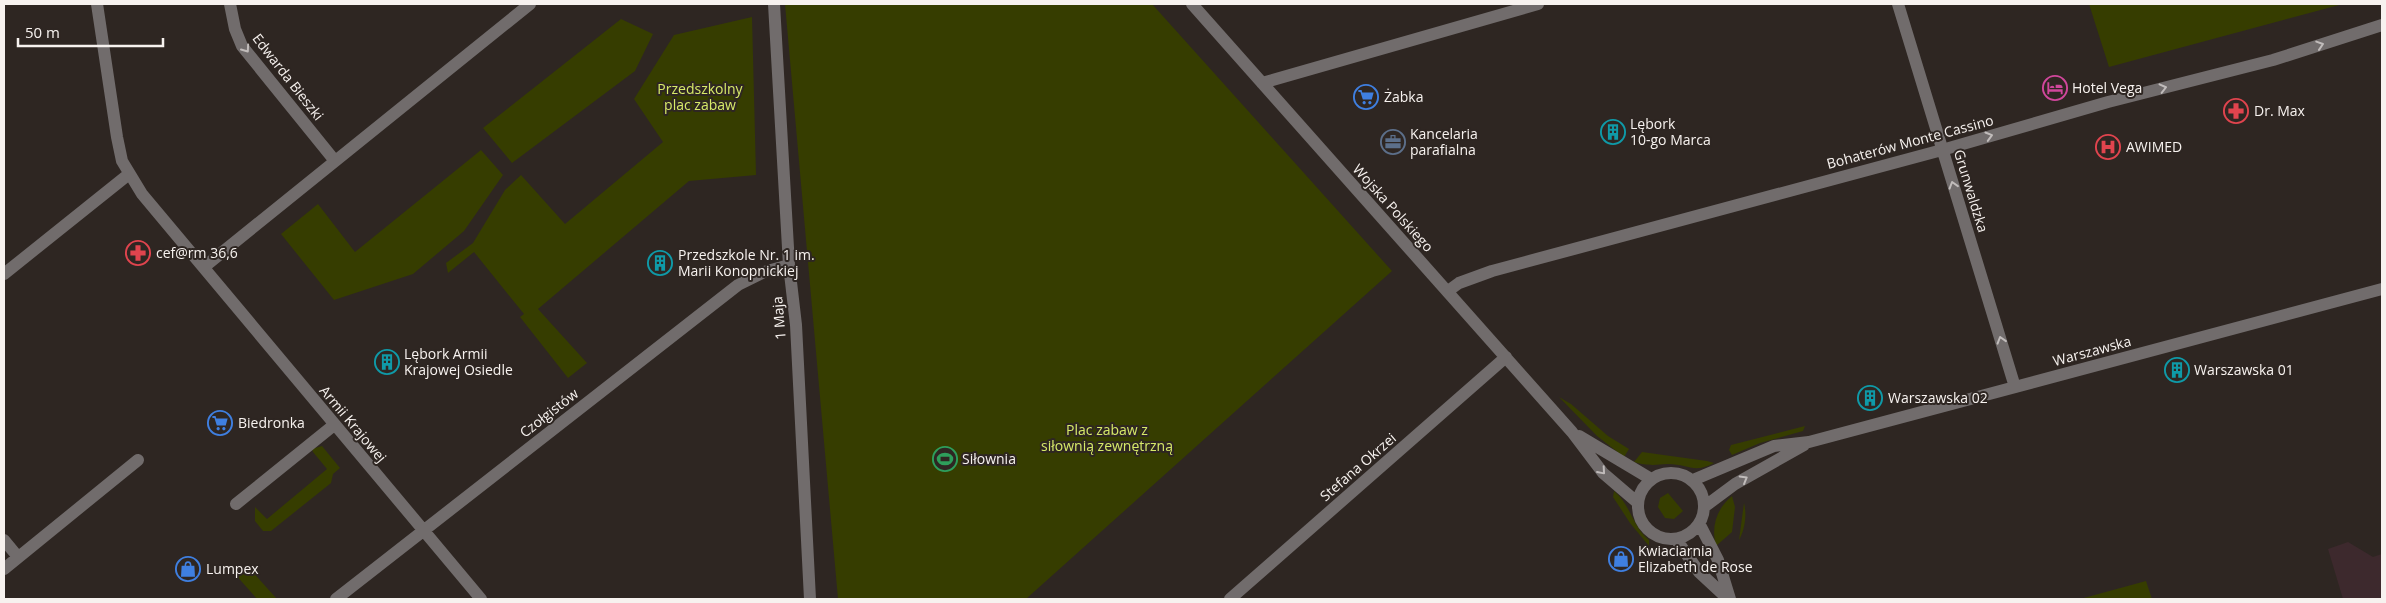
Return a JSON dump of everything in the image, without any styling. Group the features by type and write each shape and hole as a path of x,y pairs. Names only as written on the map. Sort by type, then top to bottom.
{"street":[{"name":"Armii Krajowej","path":"97,4 116,137 122,161 129,174 142,194 481,599"},
{"name":"Edwarda Bieszki","path":"230,4 235,28 242,46 335,161"},
{"path":"204,267 530,4"},
{"name":"1 Maja","path":"774,4 789,265 796,325 810,599"},
{"name":"Wojska Polskiego","path":"1192,4 1572,432 1603,473 1638,503"},
{"path":"1262,83 1538,4"},
{"name":"Grunwaldzka","path":"1898,4 2015,387"},
{"name":"Bohaterów Monte Cassino","path":"1448,292 1459,282 1492,271 1942,150 2108,102 2273,60 2382,26"},
{"path":"4,274 129,174"},
{"name":"Czołgistów","path":"336,599 738,285 764,272 789,265"},
{"name":"Warszawska","path":"1693,480 1774,446 1809,442 2382,289"},
{"name":"Stefana Okrzei","path":"1230,599 1506,357"},
{"path":"236,504 334,425"},
{"name":"Wojska Polskiego","path":"1572,432 1651,479"},
{"name":"Warszawska","path":"1704,507 1735,484 1809,442"},
{"path":"4,568 138,460"},
{"path":"1668,473 1682,474 1693,480 1702,492 1704,507 1699,523 1688,534 1676,540 1662,538 1649,530 1642,520 1638,503 1644,487 1651,479 1668,473"},
{"path":"1699,523 1718,560 1729,599"},
{"path":"4,540 18,557"},
{"path":"1676,540 1699,572 1729,599"}],"shaded area":[{"path":"2348,542 2373,557 2382,554 2382,599 2343,599 2328,549"}],"green space":[{"name":"Plac zabaw z siłownią zewnętrzną","path":"785,4 1152,4 1392,271 1026,599 838,599"},
{"path":"2089,4 2343,4 2109,67"},
{"name":"Przedszkolny plac zabaw","path":"752,17 756,175 689,181 538,309 587,363 568,378 520,317 524,314 474,252 448,273 446,263 473,243 505,190 521,175 565,224 663,142 634,99 674,35"},
{"path":"621,19 653,34 635,71 512,163 483,128"},
{"path":"481,150 503,175 464,231 413,274 334,300 281,234 318,204 355,252"},
{"path":"1559,397 1571,404 1608,436 1629,449 1624,457 1597,436"},
{"path":"1805,426 1803,431 1760,443 1732,455 1729,450 1731,445"},
{"path":"322,446 340,468 333,474 331,483 271,531 263,531 255,521 255,507 267,519 327,469 312,449"},
{"path":"1642,452 1714,463 1696,468 1675,464 1647,465 1634,462"},
{"path":"1614,491 1649,540 1649,546 1630,523 1613,497"},
{"path":"1668,493 1683,511 1674,519 1665,518 1658,507 1660,498"},
{"path":"1732,496 1735,507 1732,532 1716,546 1714,532 1716,519 1722,507"},
{"path":"1744,503 1745,522 1739,540"},
{"path":"250,569 277,599 257,599 234,573"},
{"path":"2146,581 2152,599 2080,599"}],"place":[{"name":"Hotel Vega","path":"2055,88"},
{"name":"Żabka","path":"1366,97"},
{"name":"Dr. Max","path":"2236,111"},
{"name":"Lębork 10-go Marca","path":"1613,132"},
{"name":"Kancelaria parafialna","path":"1393,142"},
{"name":"AWIMED","path":"2108,147"},
{"name":"cef@rm 36,6","path":"138,253"},
{"name":"Przedszkole Nr. 1 im. Marii Konopnickiej","path":"660,263"},
{"name":"Lębork Armii Krajowej Osiedle","path":"387,362"},
{"name":"Warszawska 01","path":"2177,370"},
{"name":"Warszawska 02","path":"1870,398"},
{"name":"Biedronka","path":"220,423"},
{"name":"Siłownia","path":"945,459"},
{"name":"Kwiaciarnia Elizabeth de Rose","path":"1621,559"},
{"name":"Lumpex","path":"188,569"}]}
